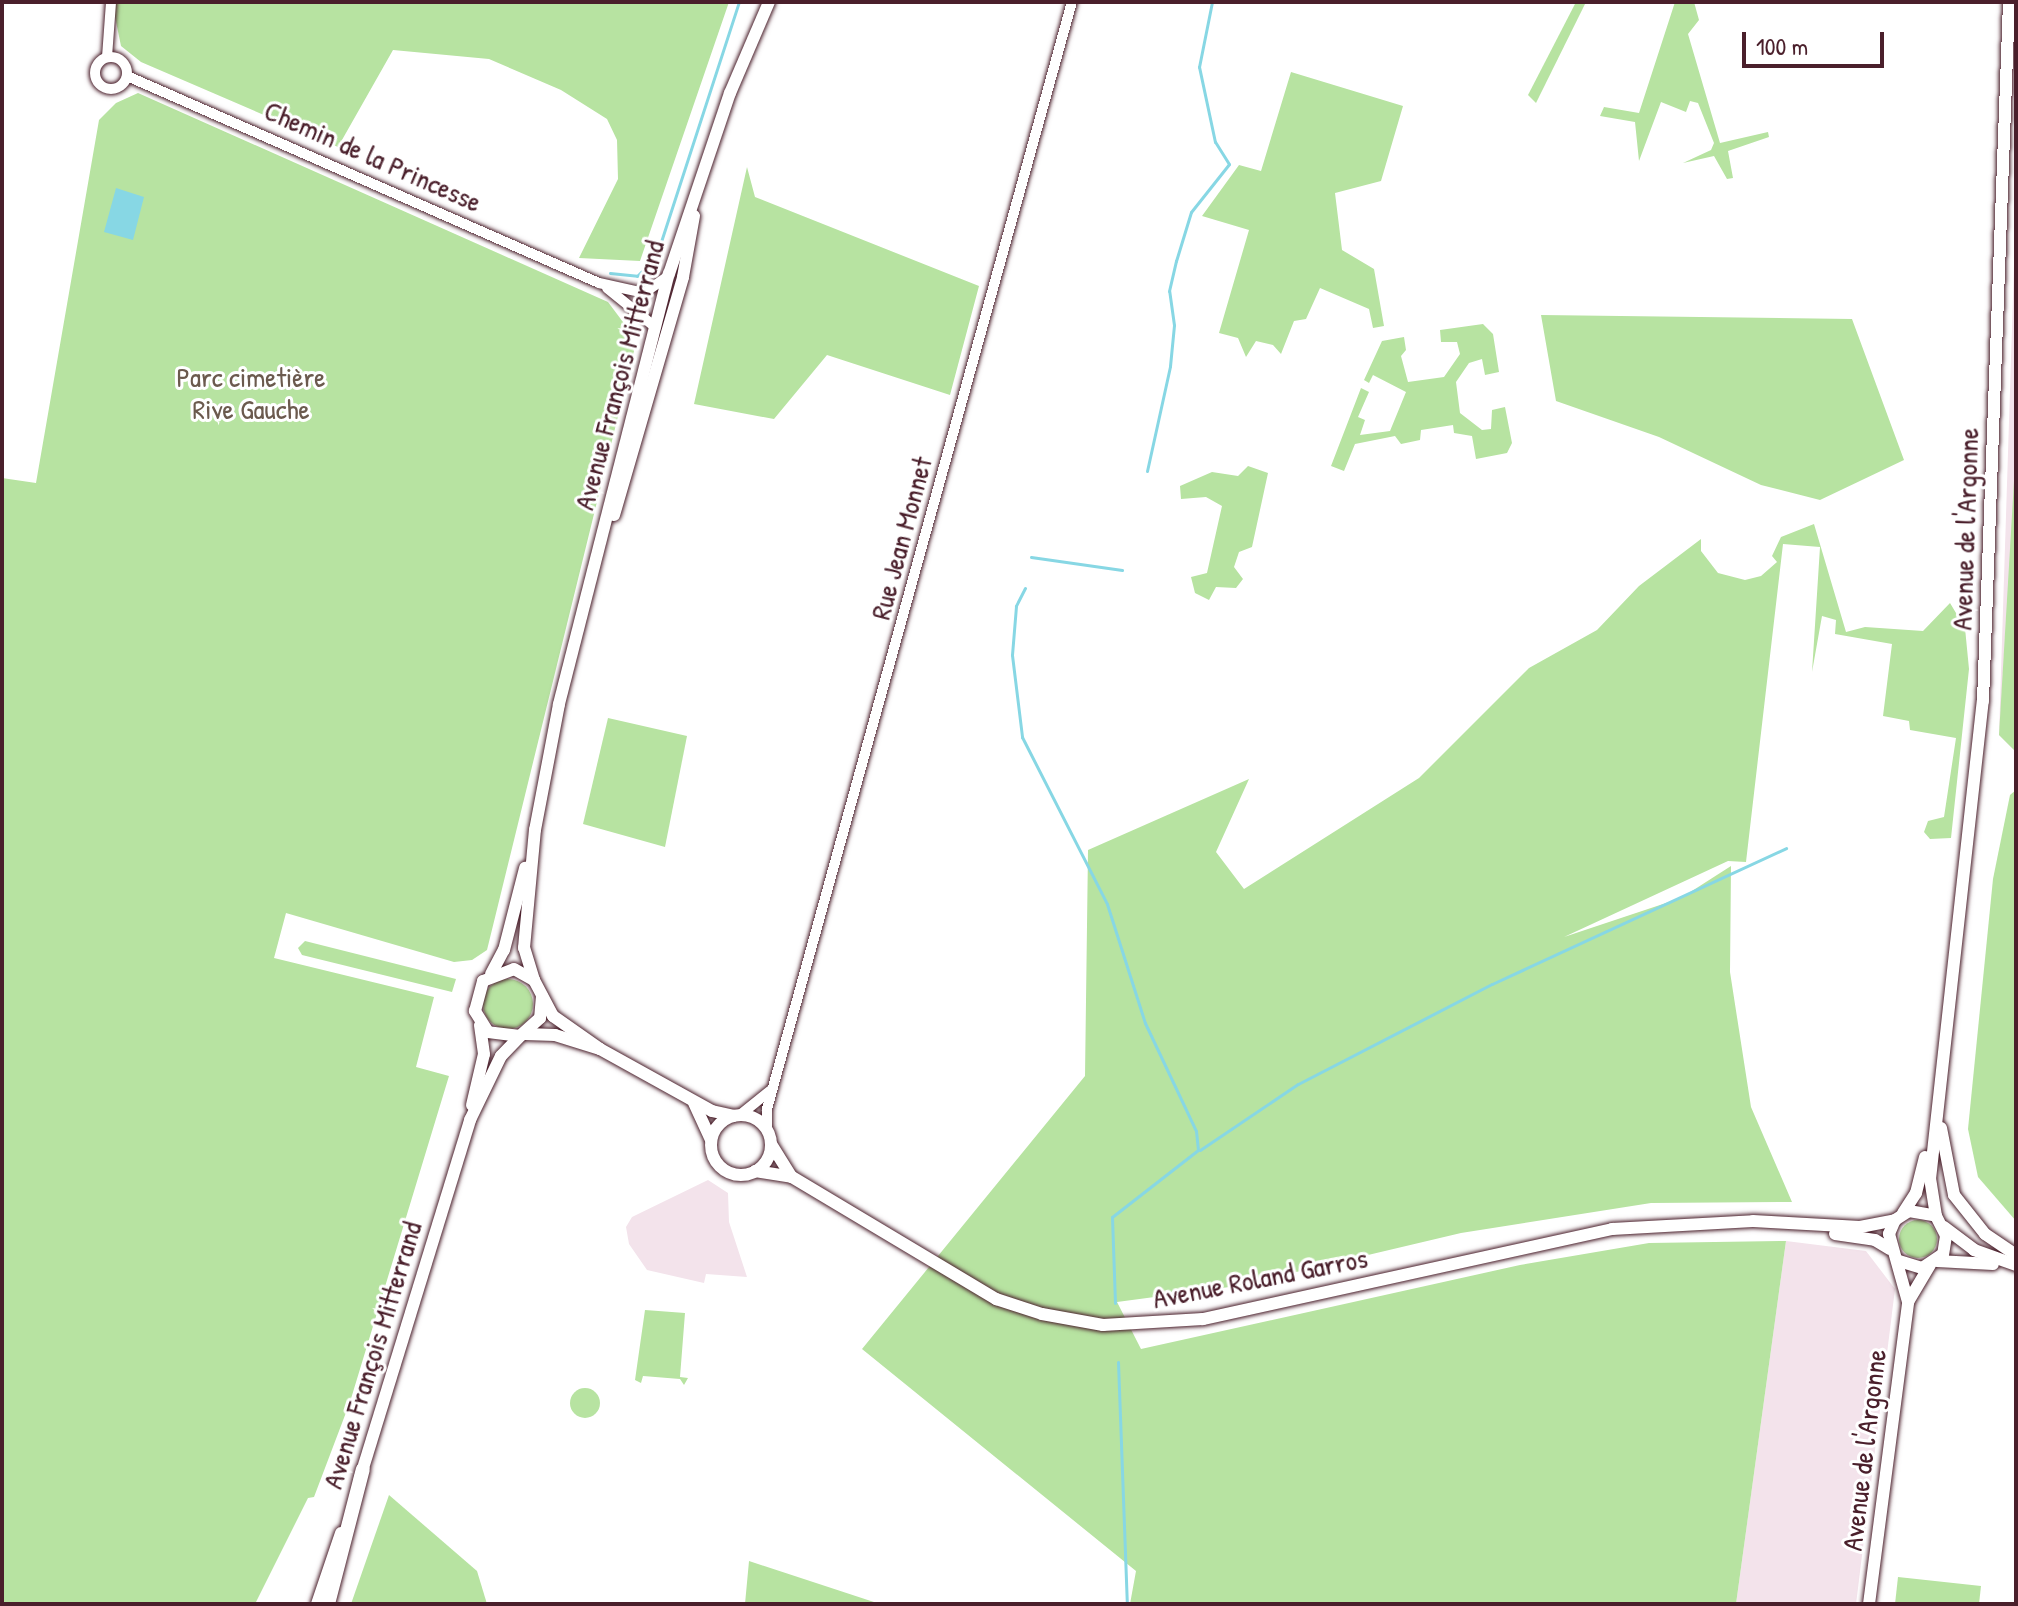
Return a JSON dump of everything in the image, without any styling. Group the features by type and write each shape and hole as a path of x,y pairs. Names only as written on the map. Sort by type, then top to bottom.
{"highway":[{"path":"319,1602 363,1469"}],"main road":[{"name":"Avenue François Mitterrand","path":"594,575 669,274 730,93 769,2"},
{"name":"Avenue de l'Argonne","path":"1940,1222 1930,1179 1983,701 2009,2"},
{"name":"Avenue François Mitterrand","path":"491,974 504,950 535,830 559,704 594,575 683,277 699,191"},
{"name":"Avenue François Mitterrand","path":"534,980 524,948 535,830"},
{"path":"600,1049 555,1035 498,1037 480,1024 474,1000 491,974 514,969 534,980 553,1016 600,1049 692,1101 756,1119 767,1130 771,1144 767,1160 755,1171 740,1175 722,1168 712,1153 711,1140 692,1101"},
{"path":"523,1035 540,1018 542,996"},
{"name":"Avenue François Mitterrand","path":"363,1469 470,1120 484,1054 480,1024"},
{"name":"Avenue François Mitterrand","path":"470,1120 501,1056 523,1035"},
{"name":"Avenue de l'Argonne","path":"1899,1217 1921,1177 1942,1055"},
{"path":"1940,1080 1942,1153 1954,1195 1978,1227 2016,1255"},
{"path":"711,1140 719,1125 736,1115"},
{"name":"Avenue Roland Garros","path":"771,1144 792,1177"},
{"name":"Avenue Roland Garros","path":"755,1171 792,1177 996,1299 1042,1314 1103,1325 1203,1319 1571,1235 1721,1222 1860,1227 1899,1217"},
{"path":"1908,1302 1899,1261 1890,1249 1899,1217 1921,1210 1974,1250 2016,1268"},
{"name":"Avenue Roland Garros","path":"1721,1222 1857,1236 1890,1249"},
{"path":"1908,1302 1946,1245 1940,1222"},
{"path":"1899,1261 1914,1268 1968,1260 2016,1268"},
{"name":"Avenue de l'Argonne","path":"1869,1604 1908,1302"}],"street":[{"path":"107,57 122,61 127,76 117,88 98,82 96,67 107,57 111,2"},
{"name":"Rue Jean Monnet","path":"767,1130 775,1086 1072,2"},
{"name":"Chemin de la Princesse","path":"127,76 599,283 644,293 669,274"},
{"name":"Chemin de la Princesse","path":"599,283 654,326"},
{"path":"736,1115 775,1086"}],"shaded area":[{"path":"2016,202 2016,752 1999,735"},
{"path":"708,1180 728,1193 729,1222 747,1277 706,1274 704,1283 647,1270 629,1244 626,1227 632,1217"},
{"path":"1786,1241 1866,1251 1895,1289 1856,1604 1736,1604"}],"green space":[{"path":"112,2 729,2 640,261 579,258 618,179 617,140 607,119 561,90 489,59 393,50 338,147 141,62 121,46"},
{"path":"1576,2 1586,2 1536,103 1528,95"},
{"path":"1675,2 1694,2 1699,20 1688,34 1720,143 1768,132 1769,137 1728,151 1733,178 1727,179 1714,156 1683,163 1711,150 1714,143 1698,103 1690,101 1686,112 1661,102 1639,161 1635,122 1600,116 1604,107 1639,113"},
{"path":"1291,72 1403,106 1381,181 1335,193 1342,250 1374,269 1384,326 1373,328 1369,309 1320,288 1306,319 1294,321 1281,354 1273,345 1256,341 1246,357 1238,338 1219,333 1249,230 1202,216 1239,165 1261,171"},
{"name":"Parc cimetière Rive Gauche","path":"138,93 608,302 629,330 634,351 487,950 472,960 454,962 286,913 274,958 434,997 416,1067 449,1076 350,1402 314,1497 308,1498 255,1604 2,1604 2,478 36,483 99,120 116,103"},
{"path":"747,167 755,197 979,286 950,395 827,355 774,419 694,404"},
{"path":"1541,315 1852,319 1904,460 1820,500 1761,485 1659,437 1556,401"},
{"path":"1483,324 1493,334 1499,372 1485,375 1482,359 1469,363 1456,382 1460,413 1482,430 1491,429 1492,410 1505,407 1512,443 1507,453 1476,459 1472,436 1454,433 1453,425 1421,430 1420,440 1401,444 1395,436 1355,444 1344,471 1331,466 1361,388 1369,392 1358,417 1365,420 1360,435 1390,431 1406,392 1373,375 1369,383 1364,380 1382,341 1404,337 1406,350 1401,356 1408,382 1444,377 1460,354 1457,342 1441,342 1440,330"},
{"path":"2016,447 2016,752 1999,735"},
{"path":"1248,466 1268,473 1252,547 1239,552 1234,567 1243,579 1236,588 1216,587 1209,600 1195,593 1191,577 1207,573 1222,506 1206,497 1181,499 1180,486 1212,472 1238,476"},
{"path":"1814,524 1846,632 1865,627 1923,631 1950,603 1965,628 1969,669 1951,838 1930,839 1924,832 1928,821 1944,817 1956,738 1910,730 1909,721 1883,716 1892,644 1835,634 1836,620 1822,616 1812,672 1820,547 1783,544 1746,862 1728,861 1564,937 1681,898 1731,866 1730,972 1751,1107 1792,1202 1651,1203 1461,1233 1237,1286 1117,1302 1141,1349 1520,1265 1649,1243 1786,1241 1736,1604 1130,1604 1136,1571 862,1349 1085,1076 1088,850 1249,779 1216,852 1244,889 1419,778 1529,668 1597,630 1639,586 1701,539 1701,551 1718,573 1745,580 1761,576 1777,562 1772,556 1781,537"},
{"path":"608,718 687,736 665,847 583,824"},
{"path":"2016,790 2016,1221 1978,1177 1968,1129 1993,879 2010,795"},
{"path":"305,941 456,979 452,992 302,955 298,948"},
{"path":"508,979 526,986 533,1004 526,1022 508,1029 490,1022 483,1004 490,986"},
{"path":"1918,1220 1932,1225 1937,1239 1932,1253 1918,1258 1904,1253 1899,1239 1904,1225"},
{"path":"645,1310 685,1313 680,1377 688,1378 684,1385 680,1379 643,1376 641,1383 635,1380"},
{"path":"585,1388 596,1392 600,1403 596,1414 585,1418 574,1414 570,1403 574,1392"},
{"path":"389,1495 477,1571 487,1604 351,1604"},
{"path":"749,1561 880,1604 745,1604"},
{"path":"1898,1577 1981,1586 1979,1604 1895,1604"}],"water":[{"path":"116,188 144,197 133,240 104,232"}],"waterway":[{"path":"610,273 637,276 656,257 739,2"},
{"path":"1147,471 1170,366 1174,325 1169,291 1176,261 1191,212 1229,164 1215,142 1199,67 1212,2"},
{"path":"1031,557 1122,570"},
{"path":"1025,588 1016,606 1012,655 1022,737 1107,904 1145,1023 1196,1131 1198,1150 1112,1217 1115,1303"},
{"path":"1200,1150 1298,1084 1492,984 1786,848"},
{"path":"1118,1362 1127,1604"}]}
